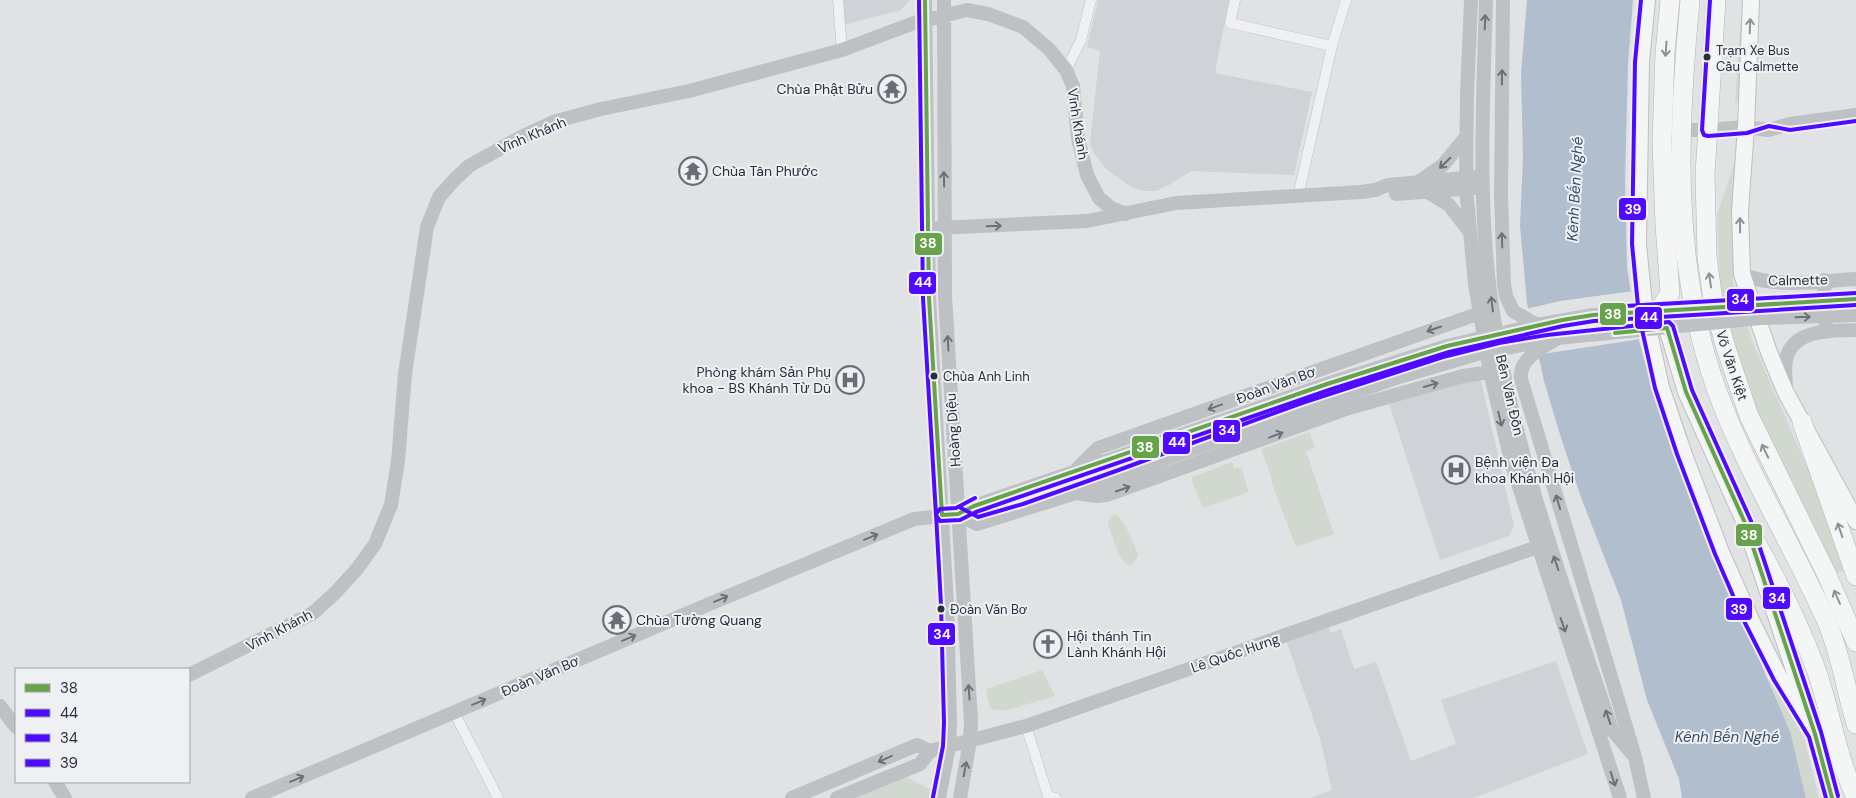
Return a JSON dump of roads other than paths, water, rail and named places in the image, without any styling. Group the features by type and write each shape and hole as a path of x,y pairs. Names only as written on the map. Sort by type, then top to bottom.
{"highway":[{"path":"1663,319 1670,293 1662,143 1665,53 1670,0"},
{"name":"Võ Văn Kiệt","path":"1690,0 1680,162 1685,257 1693,305 1716,388 1731,425 1827,623 1842,662 1846,688 1856,724"},
{"name":"Võ Văn Kiệt","path":"1716,0 1705,174 1707,257 1714,301 1725,345 1749,416 1827,575 1856,642"},
{"path":"1802,422 1856,576"},
{"path":"1746,523 1775,561 1820,671 1856,784"},
{"path":"1820,671 1845,768 1856,797"}],"main road":[{"name":"Hoàng Diệu","path":"925,0 929,298 947,605 949,747 939,798"},
{"name":"Hoàng Diệu","path":"944,0 945,296 971,721 970,741 960,798"},
{"name":"Bến Vân Đồn","path":"1471,0 1466,183 1469,231 1490,372 1512,465 1537,547 1620,798"},
{"name":"Bến Vân Đồn","path":"1486,0 1483,182 1485,234 1493,314 1516,422 1540,516 1612,730 1635,757 1644,798"},
{"path":"1503,0 1501,196 1504,284 1506,296 1513,311 1537,325"},
{"path":"1647,0 1641,62 1638,244 1647,324 1664,396 1721,552 1779,677 1815,734"},
{"name":"Võ Văn Kiệt","path":"1713,35 1725,0"},
{"path":"1751,0 1746,127 1740,211 1742,274 1770,355 1786,393 1856,521"},
{"name":"Vĩnh Khánh","path":"190,675 313,613 357,569 375,544 391,505 398,461 405,374 427,227 439,197 468,166 505,144 553,122 601,109 689,92 842,50 925,20 967,10 988,14 1023,27 1049,48 1066,70 1073,86 1078,138 1087,175 1099,198 1111,208 1126,214"},
{"path":"1681,130 1746,127 1769,120 1790,124 1856,115"},
{"path":"1423,187 1466,137"},
{"path":"928,228 1087,221 1176,203 1375,190 1388,194 1423,187 1483,182"},
{"path":"1423,187 1449,205 1469,231"},
{"path":"1087,221 1096,204 1096,192"},
{"name":"Calmette","path":"1742,274 1763,281 1798,282 1856,279"},
{"path":"1824,280 1826,331"},
{"path":"929,298 945,296"},
{"path":"958,514 977,524 1076,493 1174,456 1399,377 1477,354 1663,319 1856,299"},
{"name":"Đoàn Văn Bơ","path":"252,798 914,519 958,514 974,506 1075,471 1098,448 1480,312"},
{"path":"1075,471 1327,384 1447,346 1537,325 1593,315 1663,319 1856,315"},
{"path":"1663,319 1686,392 1746,523 1815,734 1832,798"},
{"path":"1786,393 1788,352 1796,342 1816,332 1856,330"},
{"path":"1557,338 1526,361 1520,374 1520,379 1635,757"},
{"path":"1076,493 1096,496 1107,495 1349,408 1462,376 1490,372"},
{"name":"Lê Quốc Hưng","path":"792,798 916,745 930,751 1026,726 1537,547"},
{"path":"0,706 15,726"},
{"path":"837,798 920,764 930,751"},
{"path":"845,776 851,792"},
{"path":"56,783 65,798"}],"street":[{"path":"838,0 842,50"},
{"path":"1066,70 1081,40 1091,0"},
{"path":"1235,0 1230,23 1332,46"},
{"path":"1298,196 1332,46 1346,0"},
{"path":"454,712 498,798"},
{"path":"1026,726 1048,796 1056,798"}],"water":[{"name":"Kênh Bến Nghé","path":"1527,0 1633,0 1628,63 1625,182 1627,268 1639,341 1662,421 1704,532 1790,731 1806,798 1682,798 1679,779 1647,700 1621,600 1582,500 1562,441 1544,381 1527,303 1520,226 1523,157 1521,74"}],"place":[{"name":"Trạm Xe Bus Cầu Calmette","path":"1707,57"},
{"name":"Chùa Phật Bửu","path":"892,89"},
{"name":"Chùa Tân Phước","path":"693,171"},
{"name":"Chùa Anh Linh","path":"934,376"},
{"name":"Phòng khám Sản Phụ khoa - BS Khánh Từ Dũ","path":"850,380"},
{"name":"Bệnh viện Đa khoa Khánh Hội","path":"1456,470"},
{"name":"Đoàn Văn Bơ","path":"941,609"},
{"name":"Chùa Tường Quang","path":"617,620"},
{"name":"Hội thánh Tin Lành Khánh Hội","path":"1048,644"}]}
